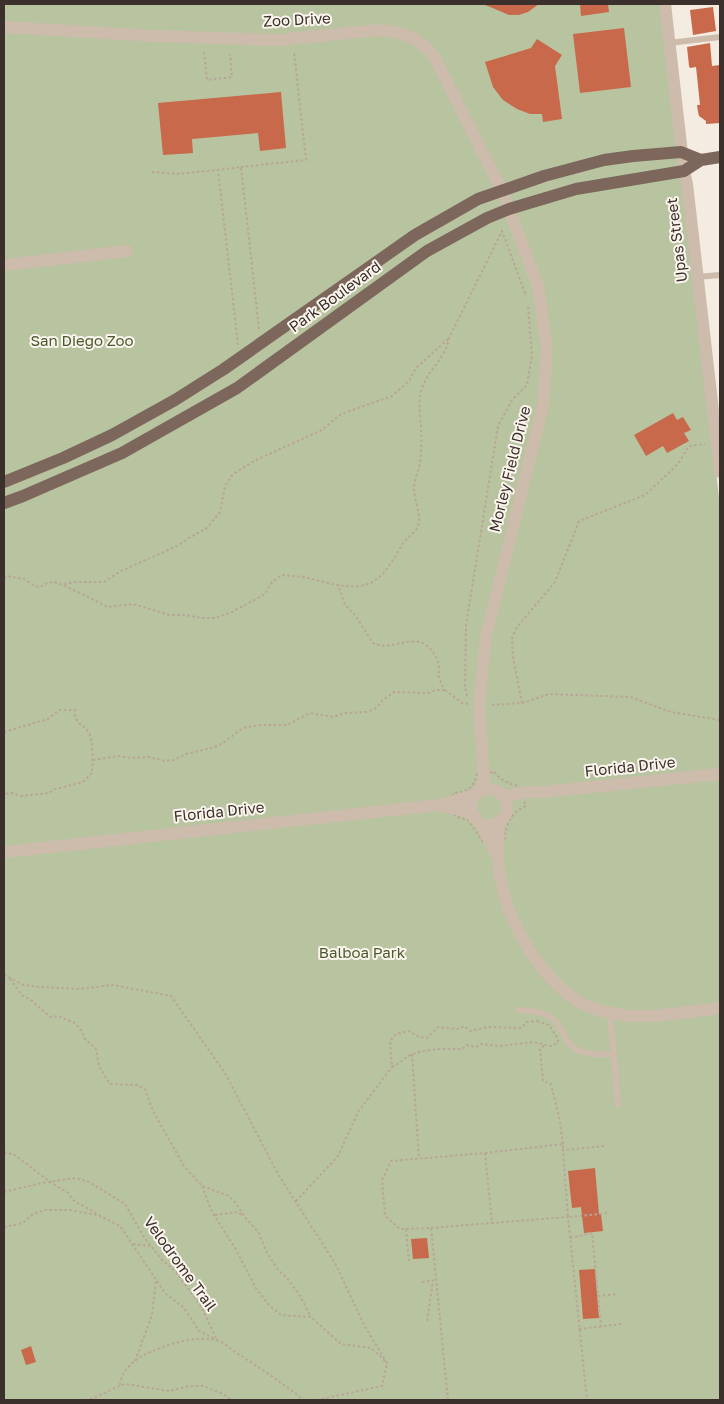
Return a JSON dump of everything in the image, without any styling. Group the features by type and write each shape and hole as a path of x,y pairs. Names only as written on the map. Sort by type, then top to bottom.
{"main road":[{"name":"Park Boulevard","path":"4,482 63,458 112,435 175,400 224,369 415,235 478,199 544,176 604,160 681,152 701,160"},
{"name":"Park Boulevard","path":"4,503 122,453 237,388 427,251 487,218 509,209 593,186 684,171 701,160 720,157"}],"street":[{"name":"Upas Street","path":"665,4 720,472"},
{"name":"Zoo Drive","path":"4,27 155,36 278,40 379,30 396,32 413,38 427,48 435,58 502,191"},
{"name":"Morley Field Drive","path":"476,794 484,780 483,758 474,705 486,636 543,404 547,349 538,286 502,191"},
{"path":"4,264 127,251"},
{"name":"Morley Field Drive","path":"483,758 500,793"},
{"name":"Florida Drive","path":"500,793 543,792 720,774"},
{"path":"498,859 477,819 471,802 481,790 490,789 500,793 507,808 502,818 498,859 500,878 513,920 533,957 562,988 585,1005 624,1015 646,1015 720,1008"},
{"name":"Florida Drive","path":"502,818 515,804 543,792"},
{"name":"Florida Drive","path":"4,852 439,805 476,794"},
{"name":"Florida Drive","path":"439,805 464,811 477,819"},
{"path":"477,819 487,825 502,818"}],"lane":[{"path":"669,43 720,37"},
{"path":"697,277 720,274"},
{"path":"518,1010 544,1014 554,1020 570,1044 584,1053 595,1055 613,1054"},
{"path":"610,1012 618,1104"}],"path":[{"path":"204,52 207,80 232,77 230,54"},
{"path":"152,172 178,174 306,160 294,52"},
{"path":"241,167 259,330"},
{"path":"218,170 238,344"},
{"path":"4,578 6,576 24,579 40,587 51,582 57,582 97,600 107,607 133,604 170,615 202,618 215,618 243,606 265,594 272,582 282,575 308,578 350,587 363,586 374,581 388,568 405,541 414,534 417,528 419,522 414,490 415,478 420,466 421,432 419,400 424,382 430,371 443,357 449,338 502,231 527,298 532,355 527,384 512,400 498,426 466,625 465,686 474,705"},
{"path":"62,585 76,582 104,582 177,546 207,528 220,512 225,486 233,474 256,460 322,430 341,414 392,396 409,382 416,368 449,338"},
{"path":"522,703 513,658 512,638 518,627 555,582 579,521 645,495 678,464 689,446 718,448"},
{"path":"338,585 345,605 355,615 373,643 387,646 405,641 415,641 431,650 438,662 440,671 438,675 444,690 462,703 474,705 522,703 549,694 630,697 671,712 720,720"},
{"path":"93,760 123,756 131,758 148,757 166,761 174,760 186,754 215,747 240,730 248,727 287,725 310,713 333,717 345,713 366,712 375,709 394,692 428,693 444,690"},
{"path":"4,732 48,719 59,710 75,710 77,722 90,735 93,760 92,773 81,782 57,788 41,795 36,793 22,796 11,793 4,794"},
{"path":"494,772 503,781 518,786"},
{"path":"4,975 24,985 79,989 113,985 171,996 225,1073 278,1174 336,1265 364,1325 387,1363 382,1386 317,1400"},
{"path":"9,977 22,995 50,1017 58,1016 75,1023 82,1031 84,1038 96,1049 99,1066 110,1084 137,1085 145,1089 153,1111 184,1166 202,1186 214,1215 244,1264 257,1290 269,1305 281,1315 311,1317"},
{"path":"296,1201 338,1156 358,1112 392,1067 401,1064 412,1054 462,1049 466,1045 476,1047 480,1044 501,1046 533,1042 551,1046 558,1043 558,1040 548,1025 537,1021 526,1022 521,1028 512,1029 487,1027 470,1031 464,1026 457,1029 438,1027 427,1038 419,1037 409,1031 396,1034 390,1042 392,1067"},
{"path":"545,1046 540,1048 543,1081 551,1084 560,1121 563,1144 570,1238 587,1400"},
{"path":"412,1054 419,1159"},
{"path":"563,1144 391,1161 382,1180 385,1216 400,1230 610,1213"},
{"path":"563,1150 604,1146"},
{"path":"4,1152 15,1155 50,1182 67,1192 74,1201 98,1214"},
{"path":"484,1153 492,1223"},
{"name":"Velodrome Trail","path":"4,1192 76,1178 89,1182 112,1195 124,1204 141,1233 175,1271 201,1306 217,1340"},
{"path":"202,1186 228,1196 235,1202 259,1233 267,1253 279,1271 288,1278 311,1317 341,1344 371,1348 387,1363"},
{"name":"Velodrome Trail","path":"4,1227 23,1223 33,1214 44,1210 69,1210 98,1214 120,1226 165,1293 184,1308 198,1331 217,1340"},
{"path":"214,1215 238,1212 244,1216"},
{"path":"431,1228 448,1400"},
{"path":"406,1229 410,1261"},
{"path":"570,1238 592,1233 601,1327"},
{"path":"133,1244 151,1246"},
{"path":"120,1385 121,1378 134,1362 152,1315 156,1279"},
{"path":"427,1321 433,1280"},
{"path":"422,1282 437,1280"},
{"path":"598,1296 618,1294"},
{"path":"579,1329 622,1324"},
{"path":"134,1362 148,1353 175,1342 217,1340 282,1382 304,1400"},
{"path":"85,1400 105,1394 120,1385 133,1385 169,1391 190,1386 204,1386 232,1400"}],"green space":[{"name":"Balboa Park","path":"4,4 662,4 720,506 720,1400 4,1400"}],"building":[{"path":"483,4 539,4 528,12 519,15 509,15"},
{"path":"580,4 608,4 609,12 581,16"},
{"path":"713,7 716,31 693,35 690,10"},
{"path":"624,28 631,87 580,93 573,34"},
{"path":"537,39 562,55 555,66 562,119 543,122 542,114 530,114 517,109 503,100 493,87 485,62 531,48"},
{"path":"710,43 712,66 720,65 720,123 706,124 706,121 699,116 698,112 697,105 700,105 696,67 690,68 689,66 687,47"},
{"path":"281,92 286,148 260,151 258,133 192,139 193,153 163,155 158,103"},
{"path":"673,413 677,420 683,417 691,430 684,433 689,441 667,453 663,446 646,456 634,435"},
{"path":"595,1168 599,1214 601,1214 603,1231 584,1233 581,1207 572,1208 568,1171"},
{"path":"427,1238 429,1258 413,1259 411,1239"},
{"path":"595,1269 599,1318 583,1319 579,1270"},
{"path":"31,1346 36,1362 26,1365 21,1350"}],"park label":[{"name":"San Diego Zoo","path":"82,341"}]}
